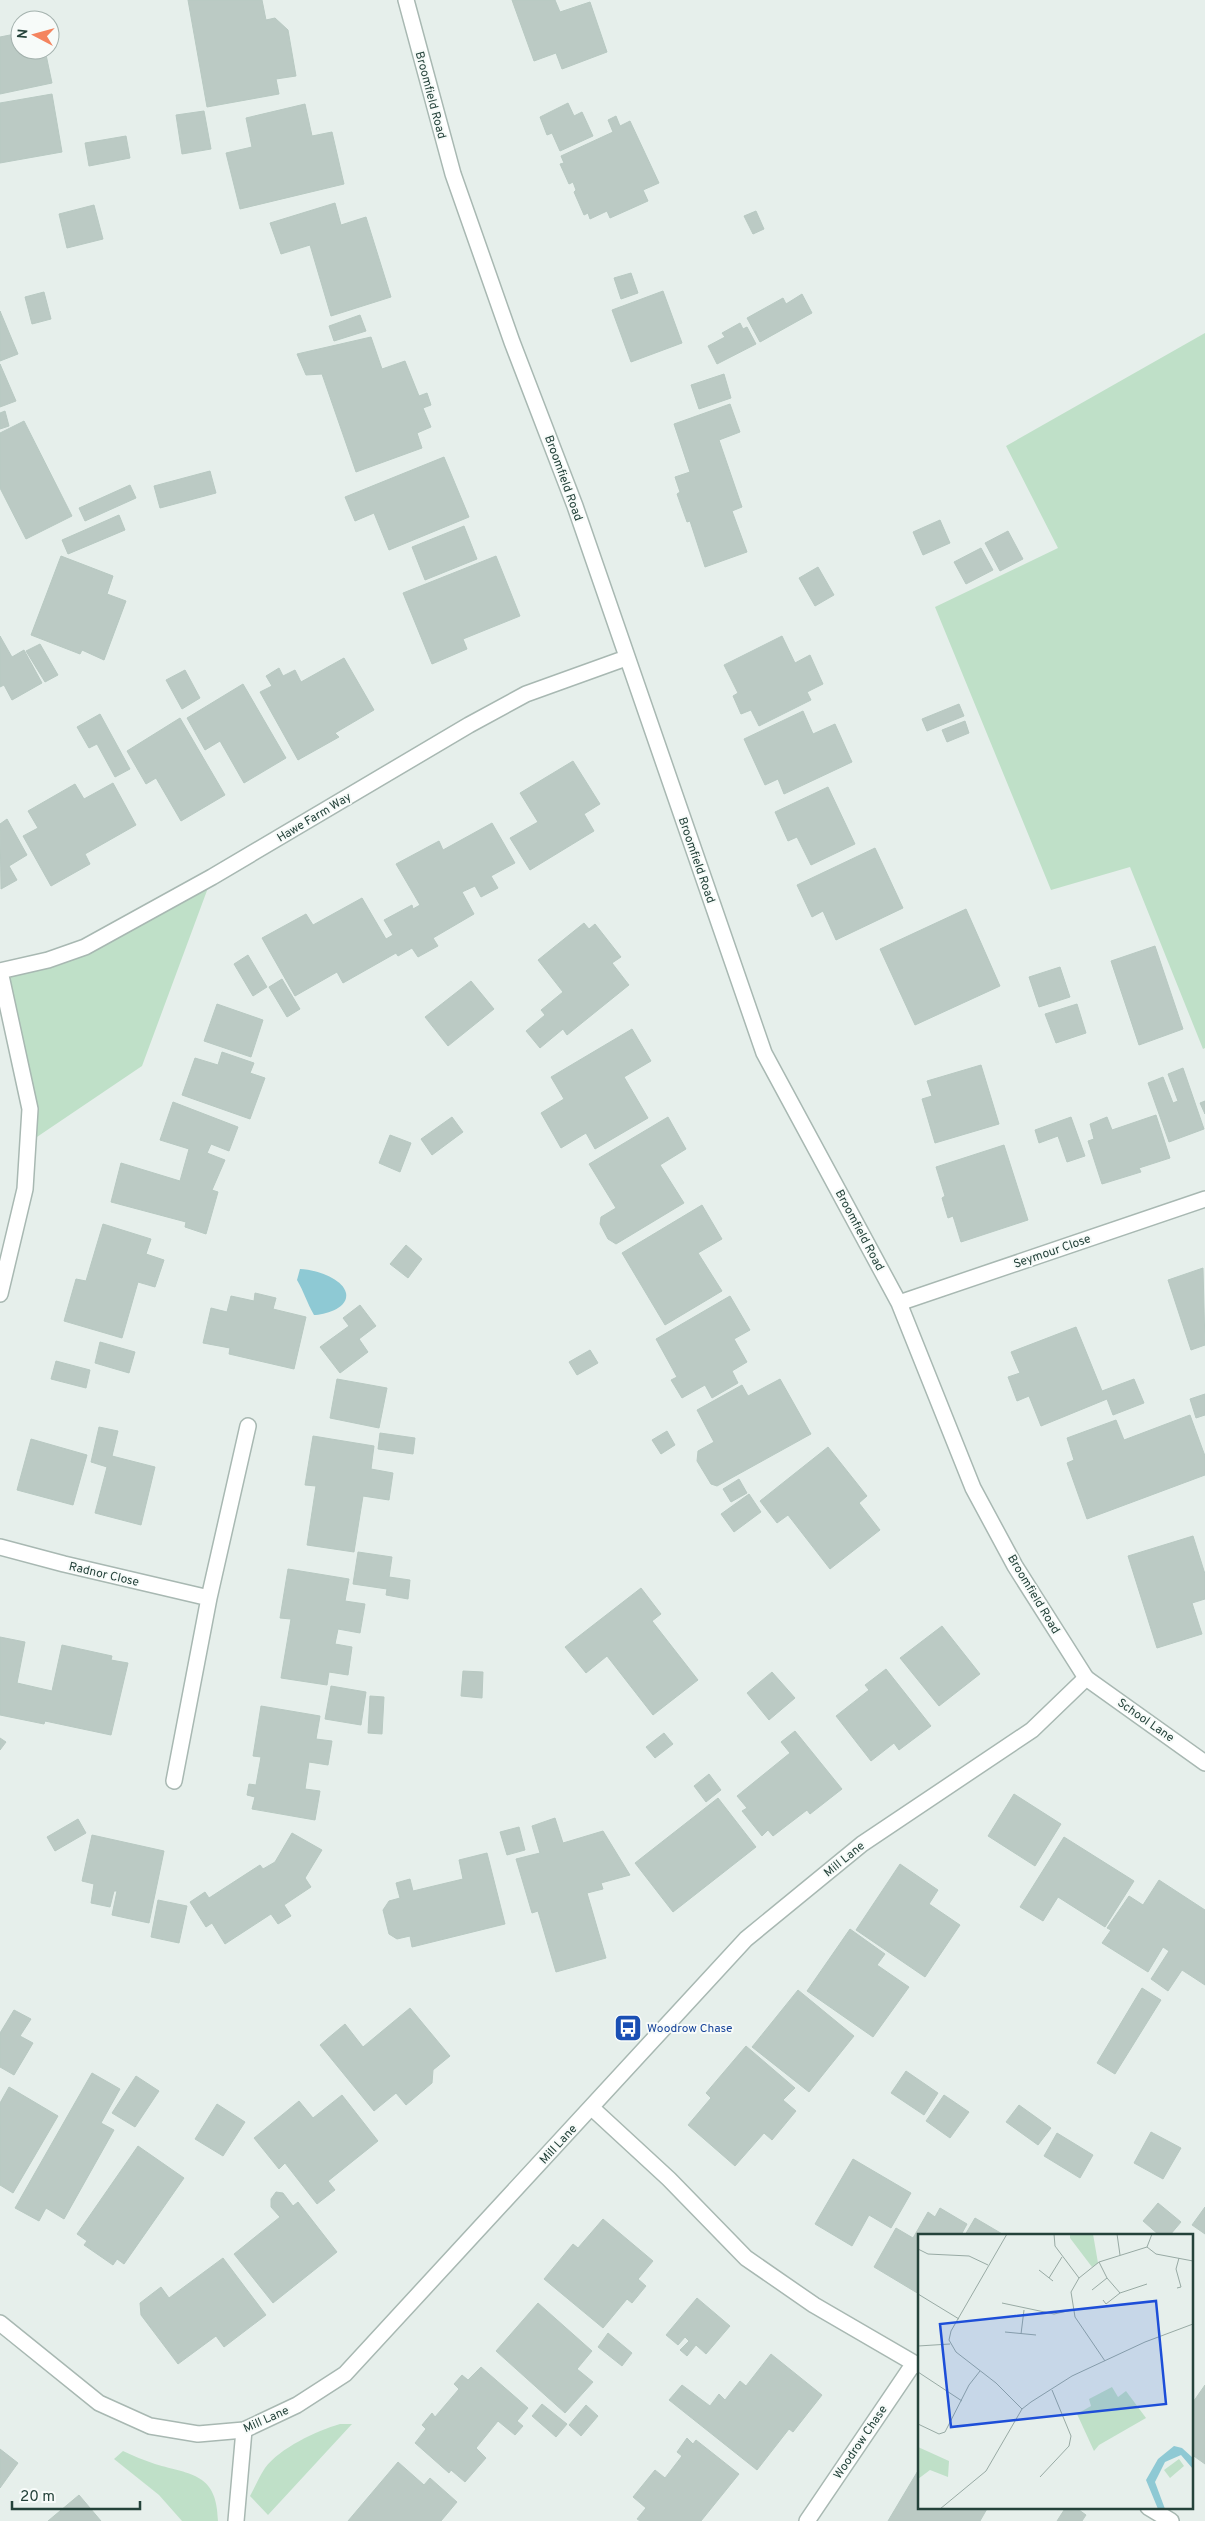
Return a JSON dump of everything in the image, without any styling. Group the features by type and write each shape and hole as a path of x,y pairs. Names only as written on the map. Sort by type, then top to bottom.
{"street":[{"name":"Broomfield Road","path":"406,0 453,174 512,342 575,506 764,1053 899,1303 973,1488 1015,1566 1086,1678"},
{"name":"Hawe Farm Way","path":"0,971 48,960 85,947 212,877 469,725 526,694 626,658"},
{"path":"0,971 30,1109 25,1189 0,1294"},
{"name":"Seymour Close","path":"899,1303 1205,1199"},
{"path":"174,1782 210,1598 248,1426"},
{"name":"Radnor Close","path":"0,1547 210,1598"},
{"name":"School Lane","path":"1086,1678 1205,1762"},
{"name":"Mill Lane","path":"0,2323 99,2403 150,2426 198,2434 244,2430 297,2405 345,2374 746,1939 862,1844 1032,1730 1086,1678"},
{"name":"Woodrow Chase","path":"592,2108 669,2179 746,2258 814,2305 916,2364 807,2521"},
{"path":"236,2521 244,2430"},
{"path":"1150,2508 1170,2521"}],"green space":[{"path":"1205,333 1205,1048 1203,1049 1130,867 1051,890 935,607 1058,548 1006,446"},
{"path":"212,877 142,1066 28,1143 30,1109 0,971 48,960"},
{"path":"340,2424 352,2424 268,2515 250,2496 265,2468 280,2454 299,2441"},
{"path":"123,2451 155,2464 191,2474 200,2479 213,2493 217,2505 218,2521 182,2521 159,2495 114,2459"}],"water":[{"path":"300,1269 327,1275 334,1279 344,1288 346,1298 344,1303 330,1312 314,1315 297,1280"}],"building":[{"path":"188,0 262,0 266,20 275,18 288,30 296,76 276,79 279,94 207,107"},
{"path":"512,0 555,0 560,12 590,2 607,52 562,69 556,53 534,61"},
{"path":"10,35 10,60 47,60 52,83 0,94 0,37"},
{"path":"52,94 62,152 0,163 0,103"},
{"path":"568,103 574,116 582,112 593,136 560,151 552,133 547,135 540,117"},
{"path":"305,104 312,136 332,132 344,184 240,209 226,153 252,147 246,118"},
{"path":"204,111 211,149 182,154 176,115"},
{"path":"616,116 620,126 630,121 659,183 643,190 648,201 610,218 607,211 590,219 588,213 584,215 574,192 576,190 573,182 569,184 560,164 564,163 561,156 613,132 608,120"},
{"path":"126,136 130,158 89,166 85,143"},
{"path":"335,203 341,225 366,217 391,297 331,316 310,245 281,254 270,223"},
{"path":"94,205 103,239 67,248 59,214"},
{"path":"756,211 764,229 753,234 744,216"},
{"path":"631,273 638,293 621,299 614,278"},
{"path":"663,291 682,343 631,362 612,310"},
{"path":"44,292 51,319 32,324 25,297"},
{"path":"802,294 812,313 760,342 747,318 783,298 786,304"},
{"path":"0,311 18,354 0,361"},
{"path":"360,315 366,331 334,341 329,326"},
{"path":"740,323 743,329 747,327 756,344 717,364 708,346 725,337 722,333"},
{"path":"371,337 382,369 405,361 419,396 427,393 431,405 423,408 431,427 417,433 422,448 356,472 322,374 306,375 297,354"},
{"path":"0,364 16,401 0,407"},
{"path":"724,374 731,398 699,409 691,385"},
{"path":"730,404 740,432 719,440 742,507 732,511 747,552 705,567 690,521 687,522 677,494 680,492 675,477 690,472 674,424"},
{"path":"5,411 9,426 0,429 0,413"},
{"path":"24,421 72,516 26,539 0,488 0,433"},
{"path":"444,457 469,517 389,550 374,513 355,521 345,497"},
{"path":"210,471 216,493 160,508 154,486"},
{"path":"130,485 136,498 85,521 79,508"},
{"path":"119,515 125,530 68,554 62,540"},
{"path":"940,520 950,543 923,555 913,532"},
{"path":"464,526 477,559 425,580 412,547"},
{"path":"1008,531 1023,559 1000,571 985,543"},
{"path":"981,548 993,570 966,584 954,562"},
{"path":"61,556 113,576 107,594 126,601 104,660 82,650 80,654 31,635"},
{"path":"496,556 520,616 463,639 467,649 432,664 403,593"},
{"path":"818,567 834,595 815,606 799,578"},
{"path":"0,636 12,657 24,650 42,683 12,700 4,685 0,687"},
{"path":"782,636 795,663 810,655 823,684 807,692 811,700 759,726 751,710 741,714 733,696 738,693 724,665"},
{"path":"40,644 58,675 45,682 26,651"},
{"path":"344,658 374,710 335,733 339,737 298,760 260,692 272,686 266,676 279,668 283,676 295,670 301,682"},
{"path":"185,670 200,698 182,709 166,680"},
{"path":"243,684 286,758 244,783 220,741 205,750 187,718"},
{"path":"959,704 964,716 927,731 922,719"},
{"path":"803,711 813,734 835,724 852,762 784,794 778,779 765,785 744,739"},
{"path":"100,714 130,769 115,777 97,744 89,748 77,727"},
{"path":"180,718 225,795 181,821 156,778 146,784 127,751"},
{"path":"965,721 969,733 947,742 942,730"},
{"path":"573,761 600,804 584,814 594,831 530,870 510,838 538,822 520,793"},
{"path":"113,783 136,825 85,854 90,864 51,886 23,836 38,828 28,811 75,784 84,799"},
{"path":"828,787 855,844 811,865 797,837 788,841 775,812"},
{"path":"7,819 27,855 9,866 17,880 1,889 0,824"},
{"path":"492,823 515,863 491,876 498,888 481,897 475,886 462,892 474,914 433,938 438,946 418,957 412,948 398,956 396,953 343,983 337,972 295,996 262,938 306,914 313,925 362,898 386,939 393,935 384,920 412,905 413,909 420,905 396,864 439,841 443,850"},
{"path":"875,848 903,908 836,940 823,911 812,917 797,885"},
{"path":"966,909 1000,986 915,1025 880,949"},
{"path":"584,923 589,929 595,924 621,957 612,963 629,985 567,1035 563,1029 540,1048 526,1031 545,1015 541,1010 563,992 538,960"},
{"path":"1155,946 1183,1029 1139,1045 1111,961"},
{"path":"248,955 267,987 253,996 234,964"},
{"path":"1060,967 1070,997 1039,1007 1029,977"},
{"path":"282,979 300,1009 287,1017 269,987"},
{"path":"471,981 494,1009 448,1046 425,1017"},
{"path":"217,1004 263,1020 251,1057 204,1041"},
{"path":"1077,1004 1086,1033 1056,1043 1045,1014"},
{"path":"632,1029 651,1061 624,1077 648,1118 595,1149 586,1133 561,1148 541,1113 564,1099 551,1077"},
{"path":"222,1052 254,1063 250,1073 265,1078 250,1119 182,1095 195,1058 218,1065"},
{"path":"981,1065 999,1124 935,1143 922,1099 932,1096 927,1081"},
{"path":"1183,1068 1204,1129 1169,1142 1148,1083 1163,1077 1173,1103 1178,1101 1168,1074"},
{"path":"1205,1101 1205,1114 1200,1103"},
{"path":"173,1102 238,1127 229,1151 211,1144 207,1153 225,1160 212,1190 218,1192 206,1234 185,1227 186,1222 111,1202 121,1163 180,1181 189,1149 160,1140"},
{"path":"1156,1115 1170,1158 1139,1168 1141,1172 1102,1184 1088,1141 1094,1139 1090,1124 1107,1117 1112,1130"},
{"path":"452,1117 463,1132 432,1155 421,1139"},
{"path":"668,1117 686,1149 660,1165 684,1203 616,1244 608,1239 600,1224 601,1217 616,1208 589,1164"},
{"path":"1071,1117 1085,1156 1067,1162 1058,1136 1039,1143 1035,1130"},
{"path":"390,1135 411,1143 400,1172 379,1163"},
{"path":"1004,1145 1028,1220 961,1242 953,1216 948,1218 942,1198 945,1196 936,1167"},
{"path":"702,1205 722,1239 698,1253 722,1291 665,1325 622,1253"},
{"path":"103,1224 151,1239 146,1254 164,1260 155,1287 138,1282 122,1338 64,1321 76,1279 86,1281"},
{"path":"406,1245 422,1259 408,1278 390,1264"},
{"path":"1203,1268 1205,1345 1191,1350 1168,1280"},
{"path":"255,1293 276,1298 273,1309 306,1317 294,1369 229,1354 230,1348 203,1343 211,1308 227,1312 231,1296 254,1301"},
{"path":"730,1296 750,1330 734,1339 747,1362 732,1371 738,1383 712,1398 705,1385 682,1398 671,1380 677,1377 656,1339"},
{"path":"360,1305 376,1326 359,1339 368,1352 340,1373 320,1347 349,1326 343,1318"},
{"path":"1076,1327 1102,1391 1134,1379 1144,1403 1113,1415 1107,1399 1041,1426 1029,1396 1017,1401 1008,1377 1020,1373 1011,1352"},
{"path":"100,1342 135,1352 129,1373 95,1363"},
{"path":"590,1350 598,1363 577,1375 569,1362"},
{"path":"56,1361 90,1370 86,1388 51,1379"},
{"path":"337,1379 387,1388 379,1428 330,1418"},
{"path":"780,1379 811,1434 717,1486 711,1484 697,1461 698,1451 714,1442 697,1410 742,1385 748,1396"},
{"path":"1205,1394 1205,1415 1196,1418 1190,1399"},
{"path":"1190,1415 1205,1456 1205,1475 1087,1519 1067,1463 1074,1460 1067,1438 1116,1420 1124,1440"},
{"path":"99,1427 118,1431 112,1456 155,1467 141,1525 95,1513 107,1467 91,1462"},
{"path":"667,1431 675,1445 661,1454 652,1440"},
{"path":"380,1433 415,1438 413,1454 378,1449"},
{"path":"313,1436 374,1446 371,1469 393,1473 389,1500 363,1496 354,1552 307,1545 316,1486 305,1485"},
{"path":"31,1439 87,1455 73,1505 17,1490"},
{"path":"828,1447 867,1496 859,1503 880,1530 830,1569 788,1515 777,1523 760,1501"},
{"path":"739,1479 747,1493 731,1502 723,1489"},
{"path":"749,1494 761,1512 734,1532 721,1514"},
{"path":"1193,1536 1205,1574 1205,1599 1192,1603 1202,1634 1157,1648 1128,1556"},
{"path":"358,1552 392,1557 389,1577 410,1580 408,1599 386,1595 387,1589 353,1584"},
{"path":"288,1569 349,1579 345,1601 365,1604 360,1633 338,1629 335,1644 352,1647 348,1675 329,1672 327,1685 281,1678 291,1619 280,1618"},
{"path":"641,1588 661,1614 652,1621 698,1680 653,1715 607,1656 586,1673 565,1647"},
{"path":"942,1626 980,1674 939,1706 900,1658"},
{"path":"0,1637 25,1642 17,1683 52,1691 62,1645 112,1656 111,1660 128,1663 111,1735 45,1721 44,1724 0,1715"},
{"path":"886,1669 931,1726 899,1750 894,1743 871,1761 836,1716 869,1690 865,1685"},
{"path":"463,1671 483,1672 482,1698 461,1696"},
{"path":"772,1672 795,1698 769,1720 747,1693"},
{"path":"331,1686 366,1692 361,1725 325,1719"},
{"path":"370,1696 384,1697 382,1734 368,1733"},
{"path":"261,1706 320,1716 316,1739 332,1741 328,1765 309,1762 305,1789 320,1791 315,1820 252,1809 255,1797 247,1795 249,1784 256,1785 261,1757 253,1756"},
{"path":"795,1731 842,1789 810,1814 807,1810 773,1836 768,1830 762,1836 742,1811 747,1808 737,1796 790,1753 781,1742"},
{"path":"664,1733 673,1744 655,1758 646,1747"},
{"path":"0,1738 6,1742 0,1750"},
{"path":"709,1774 721,1790 706,1802 694,1786"},
{"path":"1014,1794 1061,1824 1035,1866 988,1836"},
{"path":"718,1798 756,1847 673,1912 635,1863"},
{"path":"555,1818 563,1843 603,1831 630,1875 601,1883 603,1889 587,1893 606,1958 556,1972 538,1911 532,1913 516,1859 540,1853 532,1826"},
{"path":"78,1819 86,1833 55,1851 47,1837"},
{"path":"519,1827 525,1850 507,1855 500,1832"},
{"path":"292,1833 322,1850 305,1878 311,1887 284,1905 291,1916 278,1924 271,1914 225,1944 212,1923 206,1927 190,1902 205,1892 209,1898 260,1865 263,1869 275,1862"},
{"path":"92,1835 164,1851 149,1923 112,1915 117,1891 114,1891 110,1907 91,1903 94,1884 82,1881"},
{"path":"1064,1837 1134,1881 1105,1927 1058,1897 1043,1921 1020,1907"},
{"path":"487,1853 505,1924 412,1947 410,1936 397,1939 389,1934 383,1910 389,1901 400,1898 396,1883 410,1879 413,1891 463,1879 459,1860"},
{"path":"900,1864 938,1890 929,1904 960,1925 925,1977 856,1930"},
{"path":"1159,1880 1205,1910 1205,1985 1182,1970 1168,1991 1151,1979 1169,1951 1163,1947 1148,1972 1102,1943 1111,1930 1107,1928 1129,1896 1143,1905"},
{"path":"158,1900 187,1906 179,1943 151,1937"},
{"path":"850,1929 885,1954 877,1965 909,1987 873,2037 807,1991"},
{"path":"1142,1988 1161,2000 1115,2074 1097,2063"},
{"path":"798,1990 854,2036 809,2092 752,2047"},
{"path":"410,2008 450,2056 433,2070 432,2083 406,2105 396,2093 374,2111 320,2045 345,2024 363,2047"},
{"path":"14,2010 31,2019 20,2036 33,2043 14,2075 0,2067 0,2033"},
{"path":"746,2046 795,2088 783,2100 796,2111 772,2140 764,2133 735,2166 688,2125 711,2098 706,2093"},
{"path":"906,2071 938,2093 924,2115 891,2093"},
{"path":"92,2073 120,2089 101,2123 114,2130 64,2219 46,2208 39,2221 15,2208"},
{"path":"136,2076 159,2091 135,2127 112,2113"},
{"path":"9,2087 58,2116 13,2193 0,2185 0,2103"},
{"path":"342,2095 378,2141 328,2181 335,2190 317,2204 285,2163 279,2169 254,2138 299,2101 313,2118"},
{"path":"944,2095 969,2112 950,2138 926,2121"},
{"path":"217,2104 245,2122 223,2156 195,2139"},
{"path":"1019,2105 1051,2128 1038,2145 1006,2122"},
{"path":"1151,2132 1181,2148 1163,2179 1134,2163"},
{"path":"1057,2133 1093,2155 1080,2178 1044,2156"},
{"path":"138,2146 184,2178 124,2264 117,2259 113,2265 84,2245 87,2241 77,2234"},
{"path":"853,2159 911,2193 891,2228 869,2215 852,2246 815,2224"},
{"path":"276,2192 283,2193 293,2206 298,2202 337,2252 273,2303 234,2254 280,2217 271,2207 271,2199"},
{"path":"1158,2203 1181,2222 1171,2234 1158,2234 1143,2221"},
{"path":"1205,2207 1205,2234 1192,2225"},
{"path":"940,2208 967,2224 962,2234 918,2234 918,2293 874,2267 896,2228 913,2238 928,2212 935,2217"},
{"path":"975,2218 1002,2234 966,2234"},
{"path":"603,2219 653,2261 638,2279 646,2286 632,2303 627,2299 603,2328 544,2279 573,2244 578,2248"},
{"path":"223,2258 266,2315 224,2347 216,2336 178,2364 141,2315 140,2303 161,2287 169,2298"},
{"path":"697,2298 730,2326 706,2354 696,2345 687,2356 680,2350 689,2341 685,2337 678,2345 666,2335"},
{"path":"538,2303 592,2351 577,2369 593,2382 565,2413 496,2351"},
{"path":"608,2333 632,2353 622,2366 598,2347"},
{"path":"771,2354 822,2395 793,2432 789,2429 757,2470 669,2400 682,2385 710,2406 719,2394 725,2400 740,2381 746,2386"},
{"path":"481,2367 528,2408 517,2421 523,2426 515,2435 498,2421 476,2448 486,2458 465,2482 451,2470 449,2473 415,2443 426,2429 422,2425 432,2413 435,2417 459,2389 454,2384 462,2375 468,2380"},
{"path":"1205,2385 1205,2464 1192,2455 1192,2404"},
{"path":"542,2404 567,2424 556,2437 532,2416"},
{"path":"586,2405 598,2416 581,2436 569,2425"},
{"path":"687,2438 693,2444 696,2440 739,2474 701,2521 640,2521 637,2519 646,2508 633,2497 655,2470 665,2478 682,2456 677,2452"},
{"path":"0,2449 18,2463 0,2488"},
{"path":"398,2462 424,2485 430,2478 457,2502 441,2521 348,2521"},
{"path":"918,2471 918,2508 987,2508 980,2521 888,2521"},
{"path":"79,2495 101,2521 48,2521"},
{"path":"1065,2508 1076,2508 1086,2515 1082,2521 1057,2521"}],"place":[{"name":"Woodrow Chase","path":"628,2028"}]}
